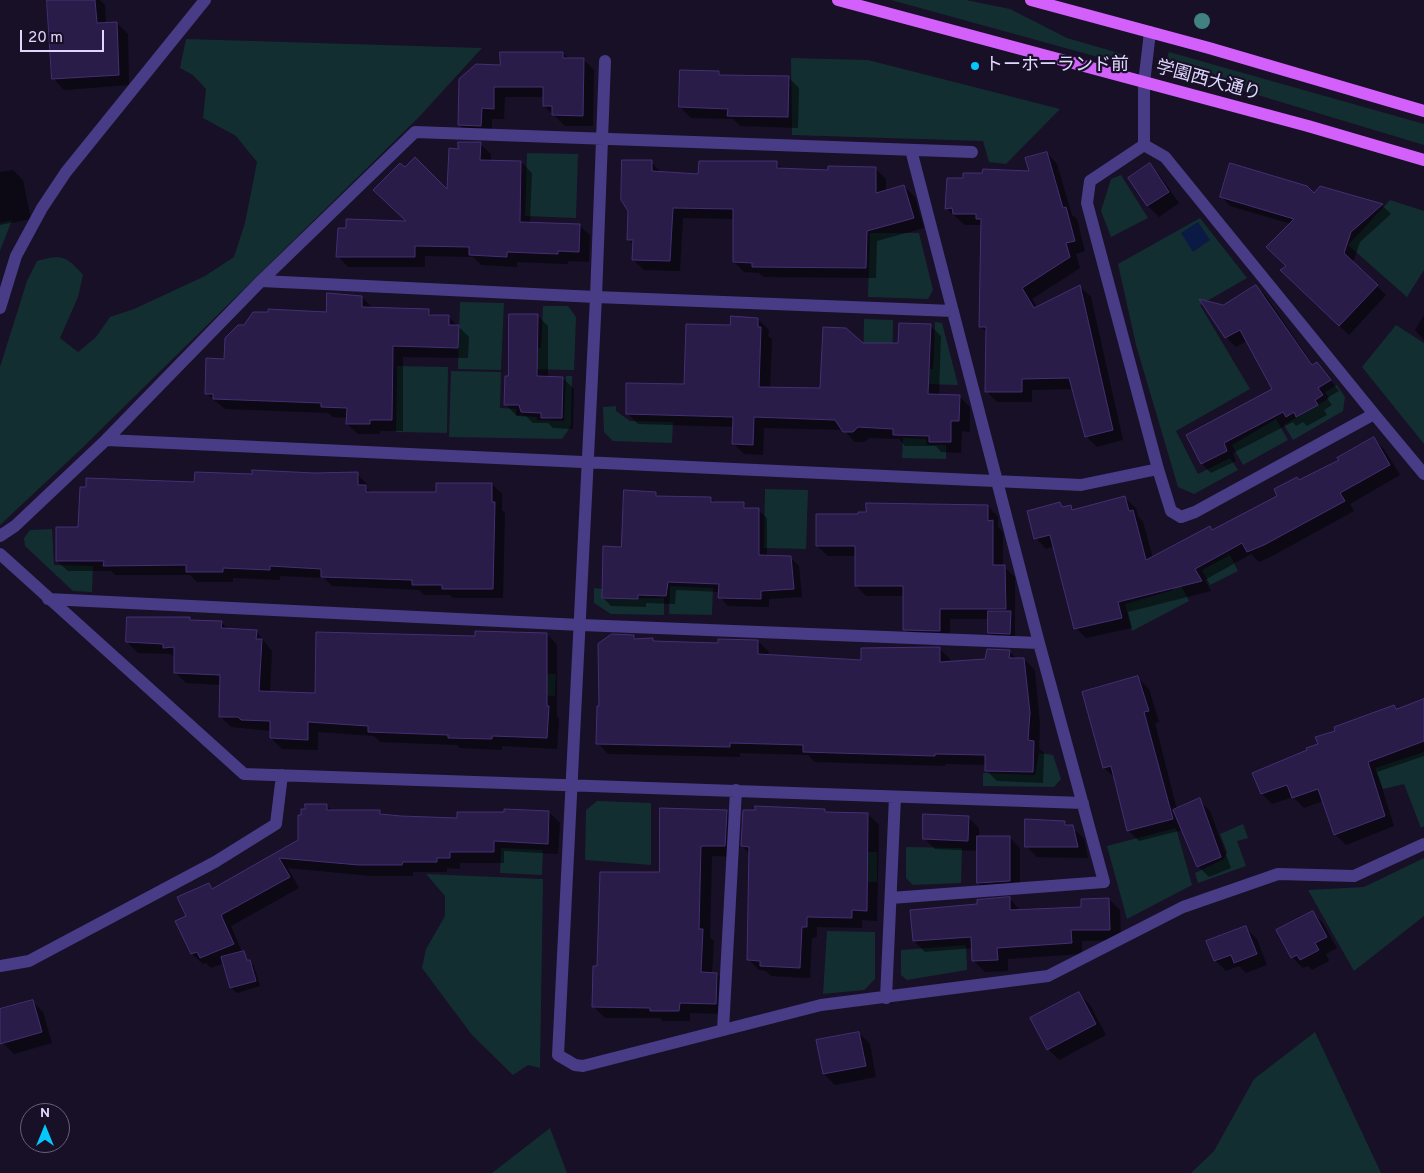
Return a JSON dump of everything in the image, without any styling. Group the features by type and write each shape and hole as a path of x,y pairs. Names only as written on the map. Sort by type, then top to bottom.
{"main road":[{"name":"学園西大通り","path":"838,0 1308,126 1424,160"},
{"name":"学園西大通り","path":"1031,0 1150,32 1424,111"}],"street":[{"path":"0,308 16,256 42,208 66,172 205,0"},
{"path":"1144,144 1144,83 1150,32"},
{"path":"605,61 581,626 570,787 558,1055 576,1065 583,1066 821,1006 1048,976 1191,904 1278,874 1354,876 1424,844"},
{"path":"0,536 15,526 106,440 261,281 415,132 972,152"},
{"path":"1144,144 1165,157 1424,474"},
{"path":"1144,144 1090,181 1087,203 1171,511 1181,517 1195,512 1374,414"},
{"path":"891,898 1104,882 1039,643 911,150"},
{"path":"261,281 953,311"},
{"path":"106,440 998,482 1080,484 1158,469"},
{"path":"0,554 244,774 570,787 600,785 1083,803"},
{"path":"48,599 581,626 1039,643"},
{"path":"0,966 29,961 215,862 276,824 282,775"},
{"path":"723,1030 736,790"},
{"path":"886,998 896,797"}],"green space":[{"path":"891,0 966,0 1010,9 1067,38 1129,56 1127,65"},
{"path":"186,39 482,48 419,117 78,452 0,525 0,367 27,281 37,261 58,257 63,258 68,260 83,275 78,297 60,338 78,352 96,337 110,317 134,309 205,276 234,257 245,223 257,162 236,136 203,118 206,89 193,75 180,68"},
{"path":"1169,52 1424,124 1424,145 1241,90 1212,73 1166,60"},
{"path":"791,58 868,60 1060,109 1006,164 989,162 983,141 792,135"},
{"path":"527,153 578,154 576,218 525,216"},
{"path":"1121,175 1148,218 1111,237 1101,211 1111,179"},
{"path":"1390,200 1424,211 1424,270 1407,297 1348,245"},
{"path":"1200,218 1247,278 1200,305 1250,389 1176,431 1198,474 1230,458 1238,470 1194,494 1178,487 1136,345 1118,264"},
{"path":"12,220 0,251 0,223"},
{"path":"870,233 919,233 933,290 928,299 868,297"},
{"path":"460,302 504,303 501,370 458,369"},
{"path":"543,306 568,306 576,317 574,370 515,369 524,348 541,348"},
{"path":"864,319 893,320 892,380 863,380"},
{"path":"935,322 942,323 958,385 895,383 896,369 933,369"},
{"path":"1396,325 1424,343 1424,444 1362,367"},
{"path":"397,366 448,367 447,433 396,432"},
{"path":"451,371 501,372 500,408 516,409 516,416 537,417 537,420 564,421 566,376 572,376 571,426 562,439 449,437"},
{"path":"1337,385 1345,397 1343,411 1293,440 1284,425 1329,398 1325,392"},
{"path":"616,406 616,411 630,421 673,422 672,443 613,441 604,432 603,407"},
{"path":"1276,419 1288,440 1243,465 1232,445"},
{"path":"903,438 926,439 927,445 946,445 946,459 902,458"},
{"path":"765,489 808,490 806,549 764,548"},
{"path":"52,529 54,565 93,566 92,592 73,591 25,546 24,538 30,530"},
{"path":"1230,555 1238,571 1210,585 1202,570"},
{"path":"1174,572 1189,601 1132,631 1125,604 1173,590 1170,574"},
{"path":"670,586 713,588 712,615 669,614"},
{"path":"594,588 602,589 602,599 664,598 664,615 611,614 594,603"},
{"path":"546,674 556,674 555,696 498,694"},
{"path":"1424,752 1424,826 1421,828 1404,784 1383,789 1375,768"},
{"path":"1039,753 1053,755 1061,779 1054,787 983,786 983,773 1035,775"},
{"path":"597,801 651,803 651,865 585,860 586,810"},
{"path":"1243,824 1248,838 1237,841 1246,866 1198,883 1195,873 1224,859 1227,852 1220,834"},
{"path":"1176,828 1192,885 1127,919 1107,846"},
{"path":"906,847 962,848 961,883 913,885 906,878"},
{"path":"501,848 543,850 542,875 500,873"},
{"path":"816,852 877,852 877,882 816,882"},
{"path":"1424,858 1424,916 1354,971 1308,890 1364,887"},
{"path":"426,874 543,879 540,1068 528,1065 513,1075 472,1035 422,968 426,949 445,916 445,896"},
{"path":"827,931 875,932 875,979 864,990 823,994"},
{"path":"966,945 967,970 907,980 901,975 901,950"},
{"path":"1315,1032 1381,1173 1191,1173 1214,1151 1254,1079"},
{"path":"550,1128 567,1173 492,1173"}],"water":[{"path":"1198,222 1210,240 1193,252 1181,233"}],"building":[{"path":"47,0 95,0 97,23 117,22 119,75 52,79"},
{"path":"500,52 563,52 563,58 584,58 583,116 552,115 552,106 543,106 543,87 494,87 494,109 482,108 481,126 458,125 459,79 476,64 500,65"},
{"path":"680,70 719,71 719,75 789,76 788,117 727,116 728,109 679,107"},
{"path":"458,142 481,142 480,160 521,161 520,222 580,224 579,252 558,251 558,254 507,252 507,257 469,255 469,247 415,246 415,257 336,257 338,228 346,228 346,219 406,221 373,190 400,163 405,167 415,157 447,189 449,148 458,149"},
{"path":"1047,152 1063,208 1066,207 1075,241 1066,243 1070,257 1022,288 1034,308 1080,285 1113,430 1085,437 1069,378 1022,379 1022,392 985,392 986,327 979,327 981,219 976,219 976,214 953,214 952,208 945,209 947,178 963,178 963,173 982,173 983,169 1029,171 1025,158"},
{"path":"622,160 652,160 652,171 698,174 699,161 777,161 777,168 828,170 828,166 876,167 876,193 904,185 914,218 867,231 866,268 752,267 752,263 733,262 733,209 673,208 670,261 632,260 633,240 627,240 628,211 621,200"},
{"path":"1150,163 1169,192 1147,206 1128,178"},
{"path":"1230,163 1307,186 1314,193 1320,186 1383,204 1351,232 1344,253 1378,285 1339,326 1280,270 1286,266 1266,247 1294,219 1220,197"},
{"path":"1256,285 1312,365 1317,362 1331,380 1318,388 1323,395 1315,400 1318,405 1296,417 1294,412 1286,417 1283,412 1224,443 1227,451 1201,464 1186,435 1272,389 1240,330 1225,338 1199,299 1223,305"},
{"path":"327,293 362,296 362,307 429,309 429,315 449,315 449,325 459,325 458,348 393,346 392,420 370,420 370,424 346,424 347,408 321,407 321,403 213,399 213,394 205,394 206,358 224,359 225,338 238,325 244,325 253,312 268,312 268,309 326,312"},
{"path":"509,314 538,314 537,376 563,377 562,418 541,418 541,413 521,412 519,405 504,405 505,376 508,376"},
{"path":"731,316 758,318 758,327 761,327 759,387 820,388 823,327 846,328 863,343 898,343 899,323 931,324 928,394 960,395 959,421 951,421 951,442 929,442 929,436 893,435 893,429 858,427 853,432 843,432 835,420 754,417 753,445 732,444 733,417 626,414 626,383 684,384 686,324 730,325"},
{"path":"1374,437 1390,465 1340,493 1345,501 1264,545 1247,552 1242,543 1195,569 1202,581 1118,602 1122,618 1074,629 1050,535 1034,539 1027,511 1060,502 1062,507 1071,505 1072,510 1125,496 1129,511 1133,510 1146,560 1210,526 1212,530 1277,496 1274,489 1297,477 1299,480 1339,460 1337,458"},
{"path":"252,470 314,473 358,472 358,485 366,485 366,492 436,492 436,483 492,483 492,502 495,502 493,589 442,589 442,585 412,585 412,580 321,577 321,569 270,566 270,570 223,568 223,572 186,572 186,565 103,566 104,561 56,561 56,527 78,527 80,487 86,487 86,478 194,482 195,472 252,474"},
{"path":"624,490 656,492 656,496 711,497 711,502 744,502 744,508 759,508 759,555 791,556 794,589 761,591 761,599 718,598 719,584 668,582 666,596 638,595 638,599 602,598 603,546 621,547"},
{"path":"866,503 988,505 988,521 993,520 993,565 1005,565 1006,609 940,609 940,631 903,630 903,586 855,586 855,546 816,546 816,514 858,514 858,512 866,512"},
{"path":"988,611 1011,611 1010,634 988,633"},
{"path":"127,617 190,617 190,620 222,621 221,628 257,630 256,639 262,639 259,691 315,693 316,632 475,636 475,631 547,633 547,706 549,706 547,738 492,736 492,739 448,738 448,735 368,732 368,726 308,722 308,740 270,738 270,721 219,717 220,675 174,673 174,647 163,648 163,644 126,642"},
{"path":"612,634 634,635 634,639 653,638 653,641 718,643 718,639 758,640 758,654 861,660 861,648 940,647 940,662 985,659 987,649 1010,650 1009,658 1024,658 1030,713 1028,740 1034,741 1033,772 985,771 985,755 935,754 935,756 803,752 803,745 730,743 730,747 596,744 597,706 599,706 598,644"},
{"path":"1138,676 1149,711 1144,712 1173,819 1127,831 1111,766 1103,768 1082,692"},
{"path":"1424,699 1424,741 1368,762 1385,816 1334,835 1318,789 1292,798 1287,785 1261,794 1252,773 1318,744 1315,737 1335,731 1334,727 1394,705 1396,709"},
{"path":"1200,798 1221,857 1197,867 1173,810"},
{"path":"305,804 327,804 327,810 380,810 380,814 457,818 457,812 504,812 504,809 549,811 548,844 494,841 494,852 450,852 450,858 437,858 437,862 403,862 402,865 359,865 279,858 290,877 221,915 234,944 200,958 197,952 191,954 175,921 186,916 177,897 209,883 212,889 298,840 298,815 301,815 301,809 305,809"},
{"path":"755,806 825,809 825,812 868,813 867,911 852,910 852,918 807,917 807,927 802,927 800,968 760,966 760,961 747,960 749,847 741,846 743,810 755,810"},
{"path":"660,808 727,810 725,846 701,846 699,929 703,929 701,972 717,973 716,1004 680,1003 679,1011 650,1011 650,1008 592,1007 593,966 597,966 600,872 659,872"},
{"path":"923,814 969,816 968,841 923,839"},
{"path":"1025,819 1065,821 1065,825 1073,825 1078,847 1025,847"},
{"path":"977,836 1010,836 1010,881 977,883"},
{"path":"1010,897 1010,910 1081,907 1081,899 1109,898 1110,930 1071,930 1072,943 997,948 998,960 972,961 971,937 913,941 910,910 977,904 977,900"},
{"path":"1313,911 1327,937 1315,943 1319,950 1300,960 1297,955 1291,958 1276,930"},
{"path":"1246,926 1257,954 1234,963 1231,955 1214,961 1206,941"},
{"path":"244,951 247,960 250,960 256,981 230,988 221,957"},
{"path":"1079,992 1096,1024 1047,1050 1030,1018"},
{"path":"33,1000 42,1032 0,1044 0,1009"},
{"path":"859,1032 866,1066 823,1074 816,1040"}],"place":[{"name":"トーホーランド前","path":"975,66"}]}
